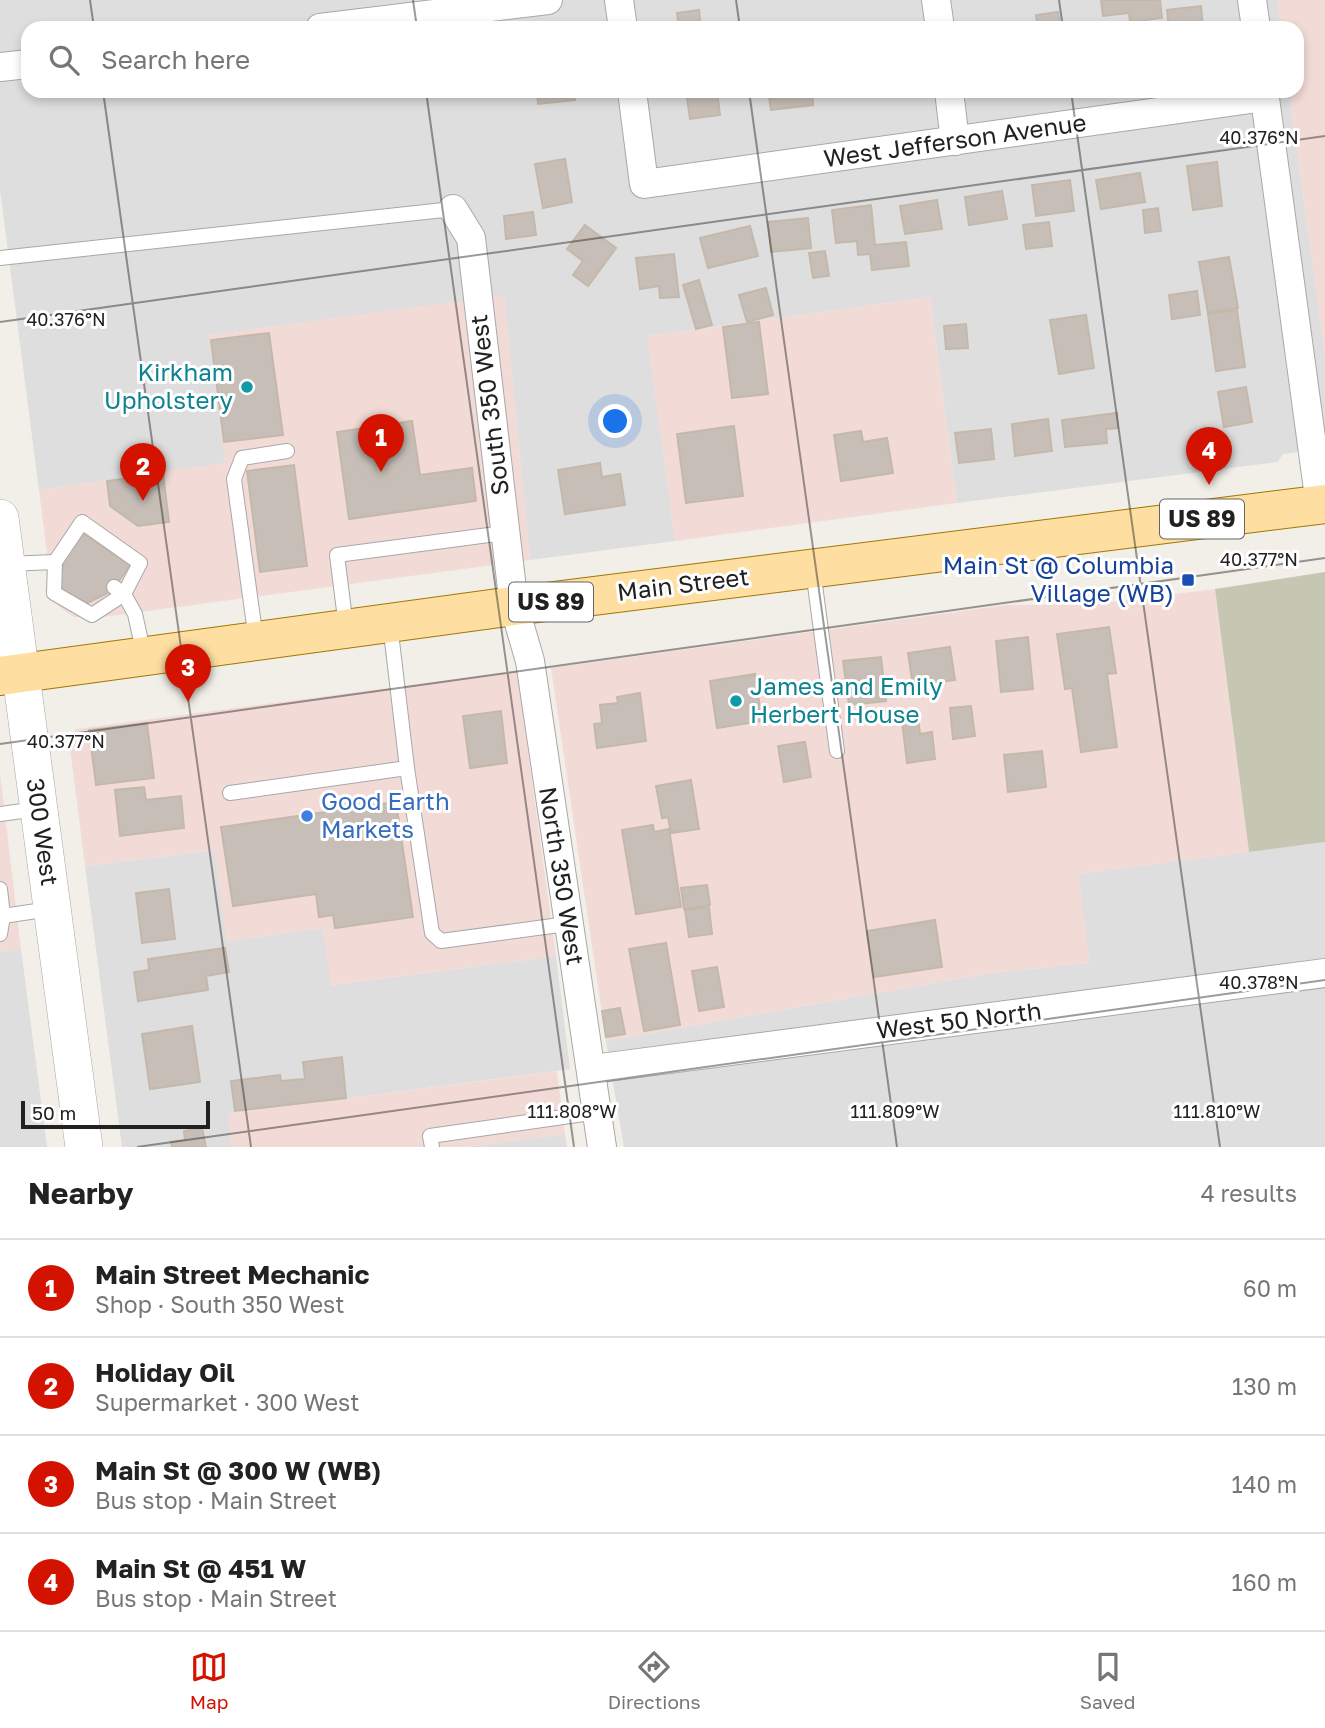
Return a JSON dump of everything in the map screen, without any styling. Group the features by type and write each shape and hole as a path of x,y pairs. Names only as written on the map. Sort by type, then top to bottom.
{"main road":[{"name":"Main Street","path":"9,675 390,623 1322,504"}],"street":[{"path":"377,21 548,0"},
{"path":"620,0 622,21"},
{"path":"936,0 939,21"},
{"path":"1252,0 1255,21"},
{"path":"0,67 21,65"},
{"name":"West Jefferson Avenue","path":"633,98 645,184 1239,98"},
{"path":"949,98 955,141"},
{"path":"1266,98 1322,504"},
{"name":"South 350 West","path":"453,209 471,238 514,607"},
{"name":"300 West","path":"0,518 6,564 9,675 38,809 84,1147"},
{"name":"North 350 West","path":"514,607 530,661 567,924 593,1069 602,1147"},
{"name":"West 50 North","path":"593,1069 1325,973"}],"lane":[{"path":"0,258 453,209"},
{"path":"257,641 234,479 242,458 287,451"},
{"path":"82,522 140,563 119,591 92,615 54,593 61,556 82,522"},
{"path":"346,629 337,555 504,534"},
{"path":"6,564 61,556"},
{"path":"813,568 837,751"},
{"path":"119,591 135,614 144,656"},
{"path":"390,623 407,768 432,933 440,941 567,924"},
{"path":"230,793 407,768"},
{"path":"0,814 38,809"},
{"path":"0,890 3,916 0,934"},
{"path":"3,916 52,909"},
{"path":"432,1147 430,1136 598,1112"}],"shaded area":[{"path":"0,0 1277,0 1280,21 21,21 21,98 1290,98 1325,354 1325,448 1283,454 1278,462 957,503 930,297 648,336 675,541 530,560 504,296 210,335 226,463 39,490 0,190"},
{"path":"1277,0 1325,0 1325,354 1290,98 1304,98 1304,21 1280,21"},
{"path":"504,295 530,560 96,618 74,617 59,607 52,592 39,490 225,463 209,335"},
{"path":"930,297 957,503 675,541 647,336"},
{"path":"1325,572 1325,842 1249,852 1215,589"},
{"path":"1215,589 1249,852 1078,874 1090,963 991,973 606,1041 551,668 1006,605 1094,604"},
{"path":"517,671 556,956 331,985 323,928 227,941 214,850 85,866 69,740 76,729"},
{"path":"0,773 21,949 0,952"},
{"path":"1325,842 1325,1147 624,1147 606,1041 991,973 1089,963 1078,874"},
{"path":"215,850 227,941 323,928 332,985 556,956 570,1069 228,1114 232,1147 122,1147 85,866"},
{"path":"21,949 47,1147 0,1147 0,952"},
{"path":"557,1071 565,1134 465,1147 232,1147 228,1114"},
{"path":"565,1134 567,1147 465,1147"}],"building":[{"path":"1101,0 1160,0 1162,18 1130,21 1129,13 1103,16"},
{"path":"1201,6 1202,21 1168,21 1167,10"},
{"path":"699,10 700,21 678,21 677,13"},
{"path":"1058,12 1059,21 1037,21 1036,15"},
{"path":"538,98 575,98 575,100 538,104"},
{"path":"687,98 718,98 720,115 690,119"},
{"path":"769,98 812,98 813,105 771,110"},
{"path":"565,159 572,202 543,208 535,164"},
{"path":"1217,162 1222,206 1193,210 1187,166"},
{"path":"1140,173 1145,202 1101,209 1096,180"},
{"path":"1070,180 1074,211 1036,216 1032,185"},
{"path":"1002,191 1007,219 969,225 965,197"},
{"path":"937,200 942,229 905,234 900,206"},
{"path":"871,205 875,245 906,242 909,266 872,270 870,254 858,255 857,241 836,243 832,210"},
{"path":"1158,208 1161,231 1145,233 1143,210"},
{"path":"533,212 536,235 506,239 504,216"},
{"path":"808,218 811,248 771,252 768,222"},
{"path":"1049,222 1052,246 1026,249 1023,225"},
{"path":"585,225 616,248 588,286 573,275 583,261 567,249"},
{"path":"750,226 758,256 708,268 700,238"},
{"path":"825,251 829,276 813,278 809,253"},
{"path":"674,254 679,297 660,298 659,286 640,289 636,258"},
{"path":"1229,257 1238,308 1208,313 1199,262"},
{"path":"699,280 712,325 696,329 683,285"},
{"path":"766,288 773,315 747,322 739,295"},
{"path":"1197,291 1200,315 1172,319 1169,295"},
{"path":"1237,310 1245,367 1216,371 1208,314"},
{"path":"1086,315 1094,368 1059,374 1050,320"},
{"path":"759,322 768,394 732,398 723,327"},
{"path":"966,324 968,348 946,349 944,326"},
{"name":"Kirkham Upholstery","path":"269,333 283,435 224,442 211,340"},
{"path":"1246,387 1252,422 1224,427 1218,392"},
{"path":"1117,413 1118,428 1106,429 1107,443 1065,447 1062,420"},
{"path":"1048,419 1052,451 1015,456 1012,424"},
{"path":"412,421 420,475 472,468 476,501 349,519 337,432"},
{"path":"734,426 743,496 686,503 677,434"},
{"path":"991,429 994,459 959,463 955,433"},
{"path":"861,431 863,442 887,438 893,473 841,481 834,435"},
{"path":"600,463 602,477 620,474 625,505 565,514 558,470"},
{"path":"294,465 307,566 260,572 247,471"},
{"path":"163,473 169,522 138,526 110,506 107,481"},
{"path":"82,533 130,565 112,591 83,605 59,590 64,558"},
{"path":"1109,627 1116,673 1107,674 1117,747 1081,752 1072,688 1065,689 1057,634"},
{"path":"1028,637 1033,689 1001,692 996,641"},
{"path":"950,647 955,680 913,686 908,653"},
{"path":"881,657 886,701 849,705 843,661"},
{"name":"James and Emily Herbert House","path":"755,674 762,721 717,728 710,681"},
{"path":"640,693 646,741 597,748 594,724 602,723 600,705 618,703 617,697"},
{"path":"971,706 975,736 953,739 950,708"},
{"path":"501,711 507,763 470,768 463,716"},
{"path":"918,719 920,734 932,732 935,759 907,763 902,721"},
{"path":"147,723 154,778 96,785 89,730"},
{"path":"805,742 811,777 784,782 778,746"},
{"path":"1042,751 1046,787 1008,792 1004,755"},
{"path":"691,780 699,829 671,833 668,817 662,818 656,786"},
{"path":"144,787 146,800 181,796 184,828 120,836 115,790"},
{"path":"396,802 413,917 335,928 333,915 319,917 316,894 233,906 221,827"},
{"path":"653,825 654,832 669,829 681,907 636,914 622,830"},
{"path":"707,885 710,905 684,909 681,888"},
{"path":"169,889 175,939 142,943 136,893"},
{"path":"709,907 712,934 689,937 685,910"},
{"path":"935,920 942,967 874,977 867,931"},
{"path":"666,943 680,1025 644,1031 629,949"},
{"path":"225,948 229,972 206,976 208,990 138,1001 134,972 149,970 148,959"},
{"path":"717,967 724,1007 699,1011 692,971"},
{"path":"620,1008 625,1034 606,1037 602,1011"},
{"path":"192,1026 200,1082 150,1089 142,1034"},
{"path":"342,1057 346,1098 235,1111 231,1081 280,1075 281,1081 305,1079 303,1062"},
{"path":"202,1128 206,1147 172,1147 171,1142 185,1140 184,1131"}],"place":[{"name":"Kirkham Upholstery","path":"247,387"},
{"name":"Main Street Mechanic","path":"381,472"},
{"name":"Main St @ 451 W","path":"1209,485"},
{"name":"Holiday Oil","path":"143,501"},
{"name":"Main St @ Columbia Village (WB)","path":"1188,580"},
{"name":"James and Emily Herbert House","path":"736,701"},
{"name":"Main St @ 300 W (WB)","path":"188,702"},
{"name":"Good Earth Markets","path":"307,816"}]}
